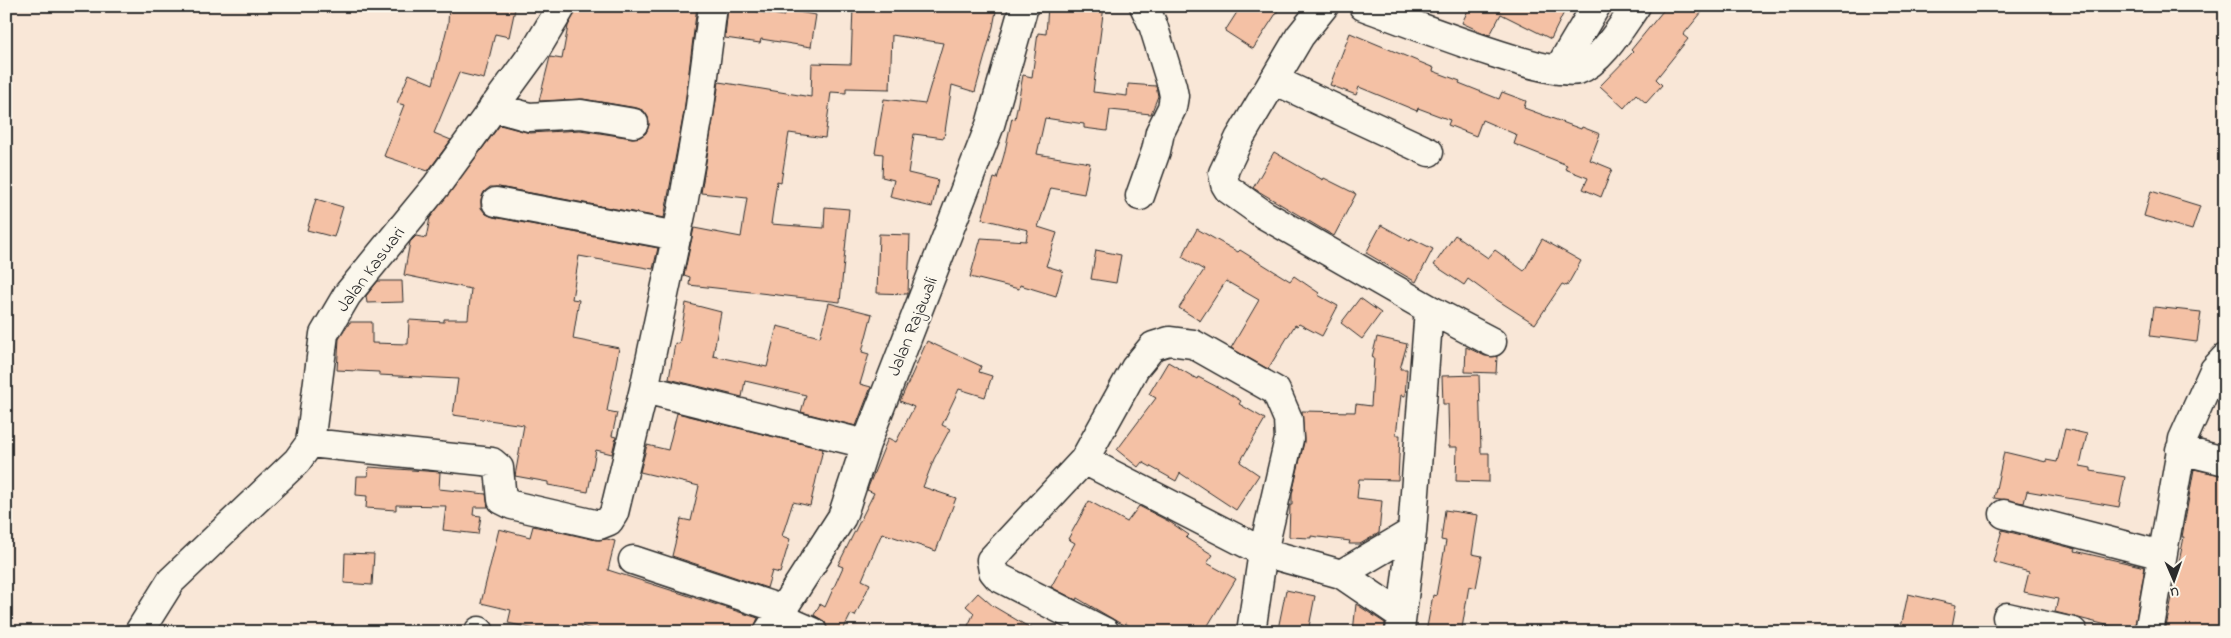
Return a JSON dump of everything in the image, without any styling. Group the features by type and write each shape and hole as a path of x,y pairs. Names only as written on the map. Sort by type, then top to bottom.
{"street":[{"name":"Jalan Kasuari","path":"310,443 324,334 347,295 437,185 537,48 562,6"},
{"path":"139,632 171,581 297,460 310,443 492,462 500,468 502,500 512,505 599,525 609,521 614,513 644,389 677,236 699,114 713,6"},
{"name":"Jalan Rajawali","path":"777,620 842,517 866,444 990,124 1024,6"},
{"path":"1140,196 1156,151 1160,132 1172,108 1174,96 1153,25 1144,6"},
{"path":"1324,6 1300,36 1239,139 1223,172 1225,184 1228,189 1263,214 1429,309 1492,342"},
{"path":"1364,6 1529,64 1570,72 1579,70 1598,56 1636,6"},
{"path":"1558,70 1596,6"},
{"path":"1274,80 1429,152"},
{"path":"493,107 530,117 581,114 634,123"},
{"path":"496,202 677,236"},
{"path":"1400,623 1412,532 1429,309"},
{"path":"1105,632 998,576 992,571 991,560 1084,460 1135,368 1153,346 1169,341 1193,344 1276,391 1284,405 1288,419 1289,439 1264,552 1251,632"},
{"path":"2149,632 2180,450 2202,393 2214,370 2225,358"},
{"path":"644,389 866,444"},
{"path":"2180,450 2225,461"},
{"path":"1084,460 1264,552 1341,574 1400,623"},
{"path":"2004,514 2162,555"},
{"path":"1341,574 1412,532"},
{"path":"633,560 777,620 813,632"},
{"path":"2007,617 2073,632"}],"building":[{"path":"449,6 503,6 515,9 509,37 495,34 484,79 459,73 434,133 451,140 428,171 384,156 404,105 397,103 409,74 433,84 448,24"},
{"path":"578,6 697,6 684,112 664,218 499,187 490,187 484,192 481,199 481,208 486,214 493,217 658,248 653,269 579,256 572,299 579,300 573,339 619,348 607,411 617,413 612,436 616,437 612,454 596,450 588,492 548,485 548,482 515,476 524,425 453,415 458,379 379,375 379,372 337,370 339,339 350,322 372,322 372,343 408,344 409,320 444,322 444,319 468,319 471,289 404,275 410,242 416,236 426,238 430,218 500,125 530,133 580,130 632,138 640,137 646,133 649,125 648,117 644,111 637,108 583,99 539,101 550,57 562,59 568,26"},
{"path":"853,6 997,6 975,92 952,85 944,138 914,134 908,173 938,180 932,207 890,197 894,180 882,177 883,154 875,153 884,99 925,104 943,43 892,35 890,89 846,88 846,93 831,92 825,138 789,133 781,182 777,181 771,224 824,228 825,207 849,209 840,302 689,285 690,277 684,275 694,228 741,237 747,198 701,193 719,82 811,97 812,63 851,64"},
{"path":"1048,6 1104,6 1093,92 1127,96 1128,84 1156,86 1158,96 1151,114 1110,110 1107,131 1084,128 1084,124 1045,118 1037,154 1090,163 1084,194 1051,188 1038,227 1057,233 1046,266 1063,271 1056,296 1020,285 1019,289 970,277 981,238 1026,241 1028,230 982,219 994,178 997,179 1012,118 1015,119 1023,75 1032,77 1038,33 1046,34"},
{"path":"1241,6 1281,6 1253,49 1225,31"},
{"path":"1470,6 1567,6 1551,39 1501,14 1490,35 1486,34 1462,23"},
{"path":"1667,6 1707,6 1683,35 1688,39 1656,79 1662,85 1646,103 1636,94 1624,108 1600,86 1633,52 1631,50"},
{"path":"728,7 784,16 785,10 816,15 811,47 761,39 760,43 725,38"},
{"path":"1350,33 1434,68 1433,71 1460,81 1459,83 1499,99 1502,92 1526,101 1524,108 1600,134 1590,160 1612,169 1601,197 1583,189 1588,178 1565,169 1567,165 1514,144 1517,135 1482,120 1476,136 1448,125 1450,120 1418,108 1417,111 1359,87 1356,95 1330,85"},
{"path":"1274,152 1323,180 1324,178 1356,194 1334,236 1253,188"},
{"path":"2151,191 2200,206 2192,230 2144,216"},
{"path":"316,199 343,207 334,237 307,230"},
{"path":"1381,225 1410,241 1411,238 1433,249 1416,282 1366,253"},
{"path":"1197,229 1238,252 1240,250 1290,281 1294,276 1319,293 1318,295 1338,306 1322,336 1299,324 1295,325 1268,369 1231,348 1259,300 1226,281 1200,321 1179,308 1204,270 1182,257"},
{"path":"879,234 910,235 908,294 877,293"},
{"path":"1455,235 1488,258 1495,250 1524,271 1542,239 1581,261 1567,286 1562,284 1535,324 1468,279 1464,285 1434,265"},
{"path":"1096,250 1121,255 1116,283 1091,279"},
{"path":"378,281 402,281 403,302 367,303 366,296"},
{"path":"1360,298 1381,313 1362,339 1341,323"},
{"path":"686,303 721,312 713,356 767,367 777,326 820,337 829,303 872,314 862,352 869,354 860,384 871,387 856,426 801,412 806,395 745,381 742,397 669,379 675,343 679,344"},
{"path":"2154,307 2201,312 2197,342 2150,336"},
{"path":"1377,337 1407,344 1400,369 1407,369 1405,396 1401,395 1396,435 1400,435 1398,480 1359,479 1357,498 1382,501 1379,533 1360,544 1349,544 1350,541 1311,536 1311,538 1289,537 1290,505 1292,505 1292,494 1304,442 1302,411 1355,412 1356,404 1371,406 1374,357 1372,357"},
{"path":"927,341 981,366 979,372 992,376 985,397 959,389 942,425 950,429 934,459 923,487 956,498 936,551 882,533 862,580 870,584 855,616 851,614 842,632 828,632 825,622 814,615 820,604 825,607 843,567 838,565 874,493 867,490 888,438 896,442 914,407 900,401"},
{"path":"1466,347 1485,356 1497,356 1496,373 1465,372"},
{"path":"1168,362 1197,379 1198,377 1223,390 1241,401 1239,404 1265,419 1240,462 1259,475 1236,510 1180,473 1176,481 1142,462 1138,467 1117,450 1156,398 1149,394"},
{"path":"1479,375 1481,453 1489,453 1489,482 1456,481 1457,447 1449,447 1448,404 1443,404 1442,376"},
{"path":"677,413 823,449 810,506 793,502 782,536 790,539 780,573 772,571 767,588 672,556 681,519 691,521 699,486 640,472 647,445 668,450"},
{"path":"2065,429 2087,434 2080,466 2091,468 2091,471 2125,477 2119,507 2027,491 2024,503 1994,498 2004,452 2046,462 2046,460 2057,462"},
{"path":"369,467 440,472 439,489 486,494 488,507 474,507 473,515 481,516 478,534 443,530 446,506 396,505 396,510 366,508 367,496 356,495 357,476 368,476"},
{"path":"2194,469 2225,476 2225,632 2165,632 2184,537 2182,537"},
{"path":"1089,501 1127,522 1139,506 1170,522 1189,535 1186,538 1213,555 1207,563 1236,579 1204,632 1139,632 1125,623 1123,625 1077,598 1076,600 1051,587 1075,543 1068,539"},
{"path":"1445,510 1478,515 1472,554 1482,556 1476,588 1469,586 1462,628 1450,626 1450,632 1426,632 1433,595 1436,596 1446,541 1441,540"},
{"path":"533,526 596,540 607,539 615,541 608,570 758,618 752,632 600,632 582,626 581,632 548,632 508,623 511,610 481,603 499,529 530,537"},
{"path":"2002,530 2076,549 2075,551 2145,567 2134,632 2055,612 2058,599 2024,592 2029,572 1993,562"},
{"path":"345,553 374,554 372,585 344,583"},
{"path":"1286,590 1315,596 1308,632 1278,629"},
{"path":"978,593 993,606 1037,632 965,632 974,613 966,606"},
{"path":"1908,594 1956,605 1951,632 1900,632"},
{"path":"1356,604 1385,623 1384,632 1353,632"}]}
